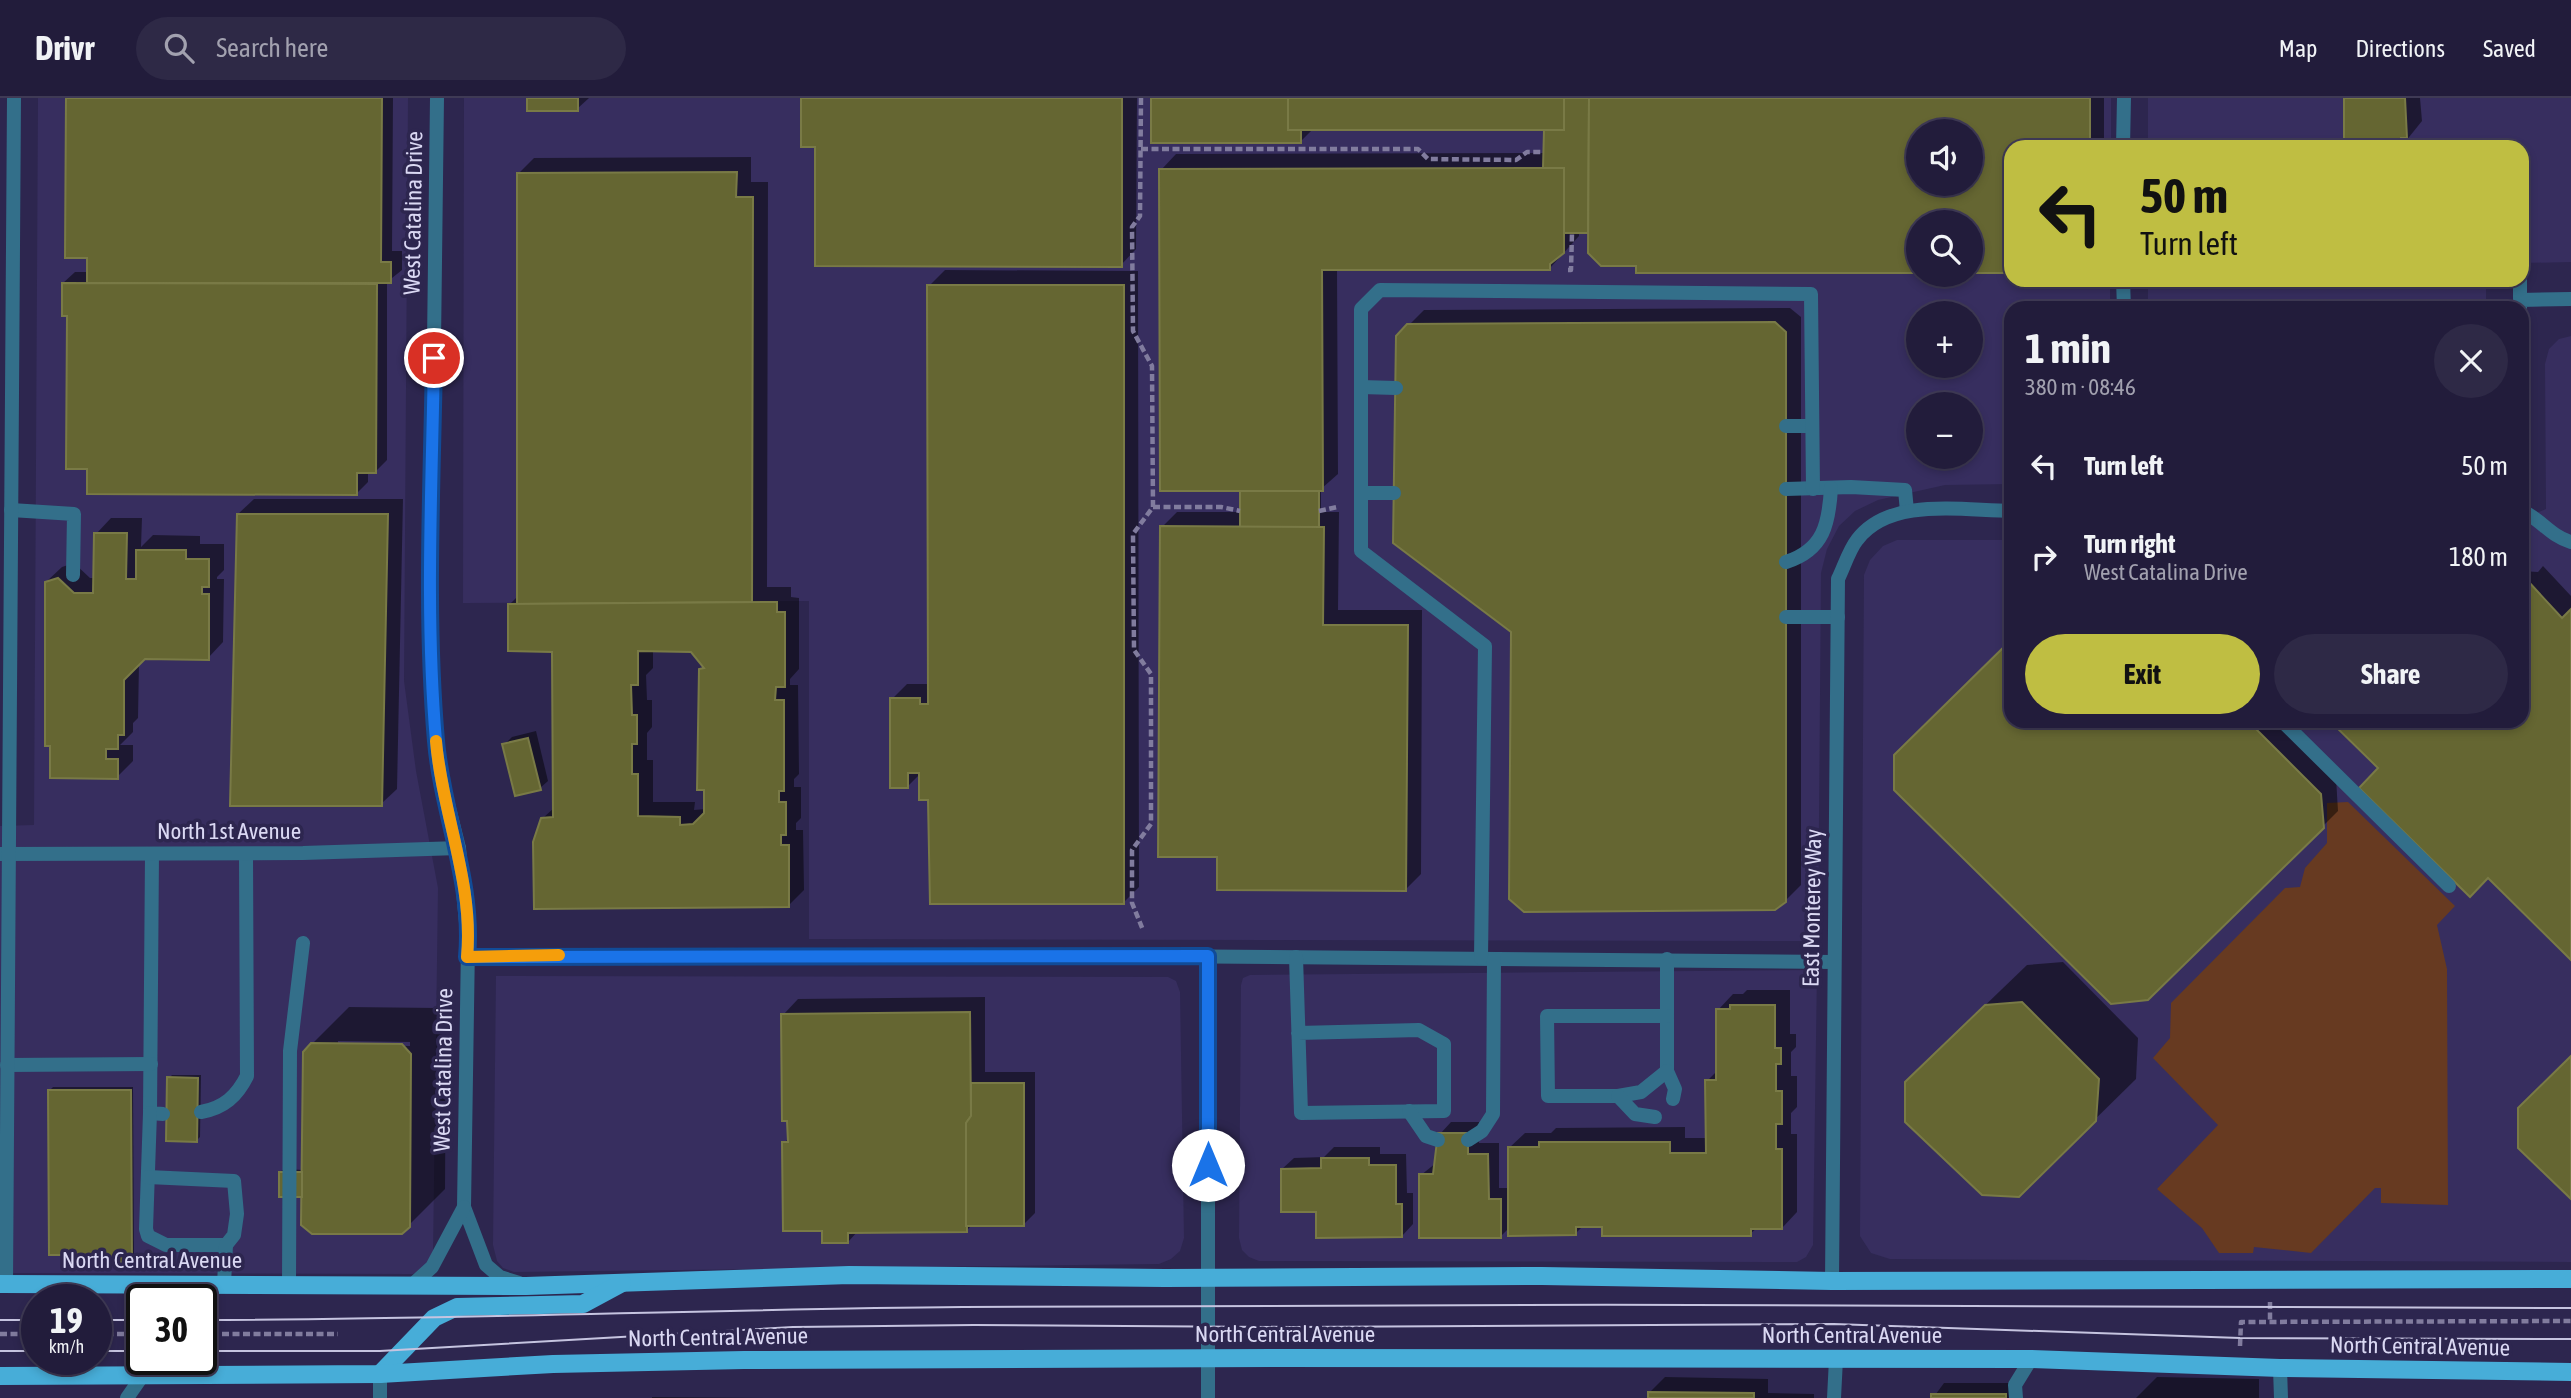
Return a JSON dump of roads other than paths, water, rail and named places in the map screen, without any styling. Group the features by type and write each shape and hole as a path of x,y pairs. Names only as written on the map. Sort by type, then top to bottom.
{"main road":[{"name":"North Central Avenue","path":"3,1284 526,1286 849,1275 1542,1276 1832,1281 2571,1279"},
{"path":"380,1374 434,1318 457,1307 583,1304 625,1282"},
{"name":"North Central Avenue","path":"217,1375 380,1374 553,1364 744,1360 1208,1359 2031,1359 2280,1368 2571,1372"},
{"name":"North Central Avenue","path":"0,1376 143,1375"}],"street":[{"path":"3,1284 7,1065 4,854 11,510 14,98"},
{"name":"West Catalina Drive","path":"438,98 429,669 438,764 459,848 467,957 464,1207 486,1265 500,1277 526,1286"},
{"path":"2123,140 2124,98"},
{"path":"1468,1140 1482,1131 1493,1114 1487,959 1485,646 1361,551 1361,309 1380,290 1811,294 1812,489"},
{"path":"2529,303 2571,299"},
{"path":"1361,387 1395,388"},
{"path":"1786,426 1812,426"},
{"path":"1786,562 1813,549 1824,535 1831,488"},
{"path":"1786,489 1905,490 1906,511 2004,511"},
{"path":"1361,493 1394,493"},
{"path":"11,510 74,513 73,575"},
{"name":"East Monterey Way","path":"1832,1281 1838,579 1857,539 1883,519 1906,511"},
{"path":"2529,515 2540,521 2549,533 2571,542"},
{"path":"1786,617 1838,617"},
{"path":"2289,728 2449,886"},
{"name":"North 1st Avenue","path":"4,854 246,853 459,848"},
{"path":"201,1112 227,1103 238,1094 247,1076 246,853"},
{"path":"152,854 151,1064 156,1113 148,1177 146,1229 149,1236 166,1245 226,1245"},
{"path":"289,1285 290,1051 303,943"},
{"path":"467,957 1208,956 1834,962"},
{"path":"1208,956 1208,1398"},
{"path":"1296,957 1298,1032 1301,1113 1444,1111 1444,1044 1419,1030 1298,1032"},
{"path":"1667,959 1667,1071 1675,1089 1673,1099"},
{"path":"1667,1016 1547,1016 1548,1096 1618,1096 1641,1092 1667,1071"},
{"path":"7,1065 151,1064"},
{"path":"1618,1096 1634,1114 1655,1117"},
{"path":"1409,1111 1426,1136 1438,1140"},
{"path":"148,1177 234,1181 234,1235 226,1245 224,1284"},
{"name":"West Catalina Drive","path":"411,1286 432,1267 464,1207"},
{"path":"1834,1398 1836,1359"},
{"path":"2016,1398 2015,1385 2031,1359"},
{"path":"2280,1368 2281,1398"},
{"path":"380,1374 380,1398"},
{"path":"127,1398 143,1375"}],"tram line":[{"path":"217,1320 868,1308 1164,1306 2571,1308"},
{"path":"0,1320 21,1320"},
{"path":"112,1320 126,1320"},
{"path":"217,1351 380,1351 793,1327 974,1325 1291,1327 1834,1324 2240,1338 2571,1339"},
{"path":"0,1351 21,1351"},
{"path":"112,1351 126,1351"}]}
